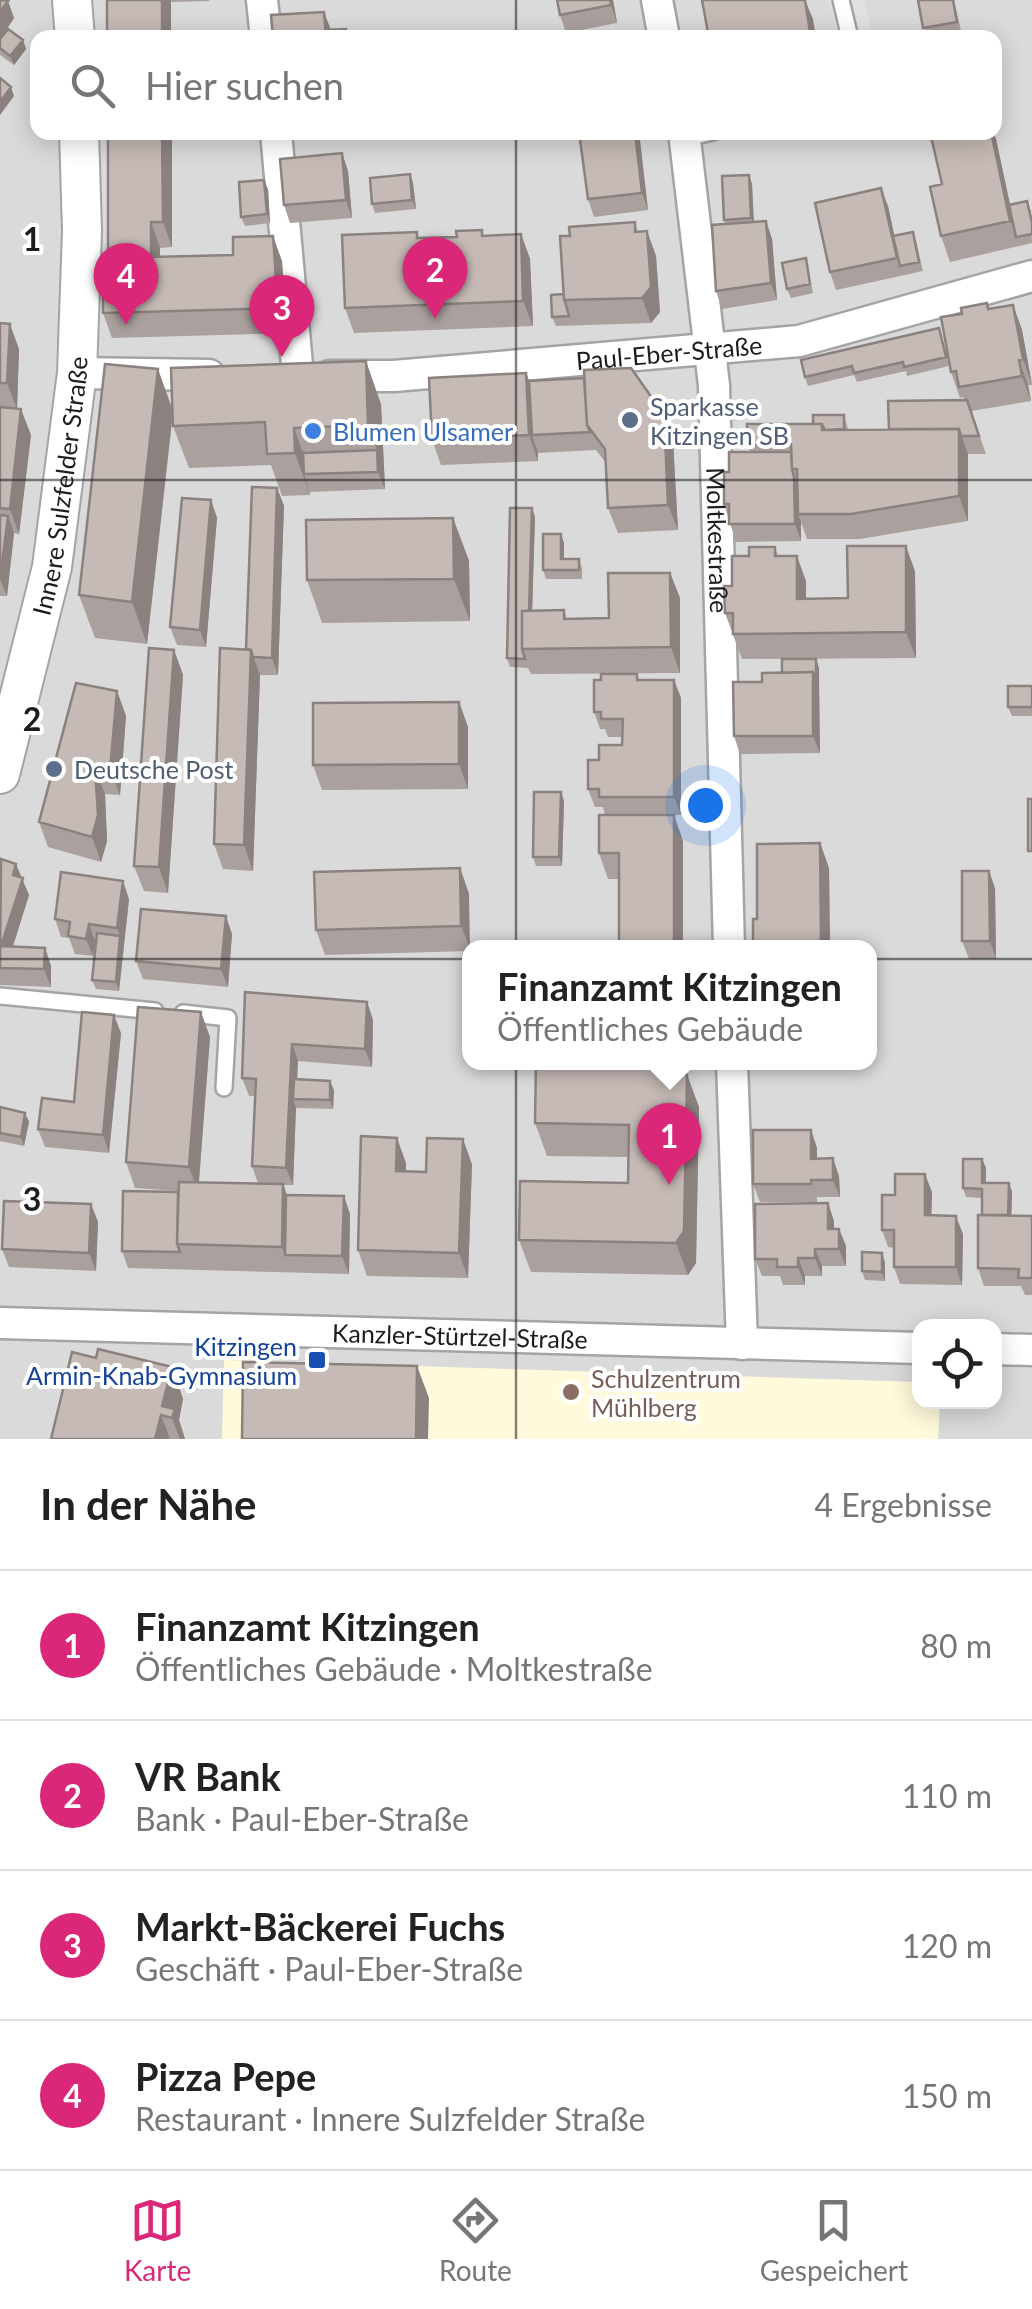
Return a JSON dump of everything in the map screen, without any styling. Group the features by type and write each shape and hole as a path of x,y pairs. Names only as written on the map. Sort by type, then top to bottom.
{"street":[{"path":"72,0 74,30"},
{"path":"262,0 265,30"},
{"path":"657,0 663,30"},
{"name":"Innere Sulzfelder Straße","path":"0,774 52,567 77,373 82,231 79,140"},
{"path":"277,140 298,376"},
{"name":"Moltkestraße","path":"694,140 708,350 714,385 729,940"},
{"name":"Paul-Eber-Straße","path":"77,373 394,376 708,350 799,340 1032,276"},
{"path":"732,1070 742,1344"},
{"name":"Kanzler-Stürtzel-Straße","path":"0,1323 912,1348"},
{"path":"1002,1350 1032,1350"}],"lane":[{"path":"842,0 848,30"},
{"path":"0,996 228,1018 224,1088"}],"shaded area":[{"path":"0,0 1032,0 1032,1439 0,1439"},
{"path":"829,0 864,0 871,30 836,30"},
{"name":"Schulzentrum Mühlberg","path":"224,1360 912,1382 912,1409 940,1409 938,1439 222,1439"}],"building":[{"path":"107,0 162,0 162,30 107,30"},
{"path":"557,0 610,0 611,5 560,15"},
{"path":"702,0 805,0 810,30 708,30"},
{"path":"918,0 953,0 957,22 923,28"},
{"path":"324,12 325,30 272,30 271,15"},
{"path":"8,29 23,40 10,56 0,48 0,39"},
{"path":"0,78 11,87 0,102"},
{"path":"108,140 162,140 163,222 151,222 151,257 233,255 233,237 273,236 278,308 103,313 103,286 108,286"},
{"path":"580,140 636,140 642,193 588,199"},
{"path":"932,140 993,140 1010,221 941,236 930,187 942,184"},
{"path":"342,153 346,200 284,205 280,159"},
{"path":"410,174 412,200 372,204 370,178"},
{"path":"749,175 751,218 724,220 722,176"},
{"path":"264,180 267,214 241,217 239,182"},
{"path":"881,188 897,258 830,272 815,203"},
{"path":"1027,201 1032,234 1016,237 1009,205"},
{"path":"766,221 771,283 716,291 712,225"},
{"path":"635,222 635,232 647,231 651,287 642,298 564,300 560,236 570,236 569,227"},
{"path":"482,230 482,236 521,234 523,301 345,308 342,235 417,232 417,238 457,237 456,231"},
{"path":"913,232 919,262 900,266 893,236"},
{"path":"806,258 810,284 787,289 782,263"},
{"path":"563,294 569,316 552,317 551,295"},
{"path":"987,303 988,309 1013,305 1023,359 1019,360 1022,376 959,387 956,371 951,372 941,317 962,314 961,308"},
{"path":"0,323 10,324 7,383 0,383"},
{"path":"939,328 946,357 854,373 852,366 805,377 801,360"},
{"path":"366,361 368,425 294,428 295,453 267,454 265,422 173,426 171,368"},
{"path":"105,364 158,369 132,602 79,595"},
{"path":"631,368 664,415 668,505 608,508 605,449 587,425 584,370"},
{"path":"526,373 529,435 432,440 429,378"},
{"path":"584,378 590,432 532,435 529,381"},
{"path":"967,400 979,436 961,436 959,429 889,429 888,401"},
{"path":"0,407 21,409 10,509 0,508"},
{"path":"813,415 844,415 844,429 825,430 822,424 813,424"},
{"path":"747,424 822,424 822,430 959,429 959,496 851,514 798,514 797,469 792,469 791,444 748,445"},
{"path":"377,450 378,472 304,474 303,453"},
{"path":"729,452 791,452 795,524 729,524 729,504 724,504 724,472 729,472"},
{"path":"252,487 277,488 272,658 253,657 251,650 246,649"},
{"path":"182,498 211,500 200,630 170,627"},
{"path":"510,508 532,508 529,611 522,611 525,659 507,658"},
{"path":"0,515 8,516 0,579"},
{"path":"453,518 454,579 307,580 306,520"},
{"path":"543,534 561,534 561,559 579,559 579,570 543,570"},
{"path":"847,546 906,546 906,632 733,634 733,613 725,613 724,586 732,586 732,556 749,556 749,547 775,547 775,556 797,556 797,599 848,598"},
{"path":"608,573 670,573 671,647 522,649 522,611 564,610 564,619 609,618"},
{"path":"149,648 174,650 159,867 134,866"},
{"path":"220,648 251,650 244,845 214,844"},
{"path":"782,659 816,659 816,681 813,672 782,673"},
{"path":"813,672 813,736 734,736 733,682 762,682 762,673"},
{"path":"601,674 637,674 637,680 674,680 674,797 599,797 599,789 588,789 588,760 599,760 599,745 622,745 623,719 601,719 601,712 594,712 594,680 601,680"},
{"path":"76,683 117,691 110,770 95,769 98,815 92,837 39,822"},
{"path":"1008,686 1032,686 1032,707 1008,707"},
{"path":"459,702 459,764 313,765 313,703"},
{"path":"534,792 561,792 559,857 533,857"},
{"path":"1028,799 1032,799 1032,851 1028,851"},
{"path":"599,815 674,815 674,940 619,940 619,853 599,853"},
{"path":"820,843 821,940 753,940 753,919 757,919 757,844"},
{"path":"1,859 16,864 13,875 23,878 1,946 45,948 44,969 0,968"},
{"path":"460,868 461,926 316,930 314,872"},
{"path":"962,871 989,871 990,941 962,941"},
{"path":"61,872 123,881 117,928 89,924 86,939 68,936 70,922 55,919"},
{"path":"141,909 226,916 221,969 136,961"},
{"path":"97,933 120,936 116,982 92,980"},
{"path":"245,992 367,1002 365,1049 292,1044 286,1168 252,1166 256,1079 242,1078"},
{"path":"138,1007 201,1012 189,1167 126,1162"},
{"path":"82,1012 114,1015 103,1135 38,1129 42,1098 74,1102"},
{"path":"536,1070 681,1070 687,1075 684,1231 676,1243 519,1240 520,1181 628,1183 629,1125 535,1123"},
{"path":"294,1079 330,1081 330,1100 293,1099"},
{"path":"0,1107 25,1113 21,1137 0,1133"},
{"path":"753,1130 811,1130 811,1159 833,1158 833,1180 753,1184"},
{"path":"361,1136 397,1138 396,1171 426,1172 427,1138 463,1139 459,1253 358,1250"},
{"path":"963,1159 982,1159 982,1183 1009,1183 1008,1215 982,1215 982,1189 963,1188"},
{"path":"895,1174 925,1174 925,1215 956,1216 956,1267 894,1267 894,1230 882,1230 882,1195 895,1195"},
{"path":"179,1182 283,1184 282,1247 177,1244"},
{"path":"123,1191 178,1192 180,1252 122,1251"},
{"path":"286,1195 344,1196 342,1256 285,1255"},
{"path":"4,1201 91,1204 89,1253 2,1249"},
{"path":"828,1203 828,1229 839,1229 839,1249 815,1249 815,1258 798,1258 798,1267 777,1267 777,1259 755,1259 755,1204"},
{"path":"978,1215 1032,1216 1032,1278 1018,1278 1019,1269 978,1268"},
{"path":"862,1252 882,1253 882,1272 862,1271"},
{"path":"98,1349 172,1367 162,1406 175,1409 172,1418 161,1415 155,1439 51,1439 72,1352 96,1358"},
{"path":"243,1362 417,1366 416,1439 242,1439"}],"place":[{"name":"VR Bank","path":"435,319"},
{"name":"Pizza Pepe","path":"126,325"},
{"name":"Markt-Bäckerei Fuchs","path":"282,357"},
{"name":"Sparkasse Kitzingen SB","path":"630,420"},
{"name":"Blumen Ulsamer","path":"313,431"},
{"name":"Deutsche Post","path":"54,769"},
{"name":"Finanzamt Kitzingen","path":"669,1185"},
{"name":"Kitzingen Armin-Knab-Gymnasium","path":"317,1360"},
{"name":"Schulzentrum Mühlberg","path":"571,1392"}]}
